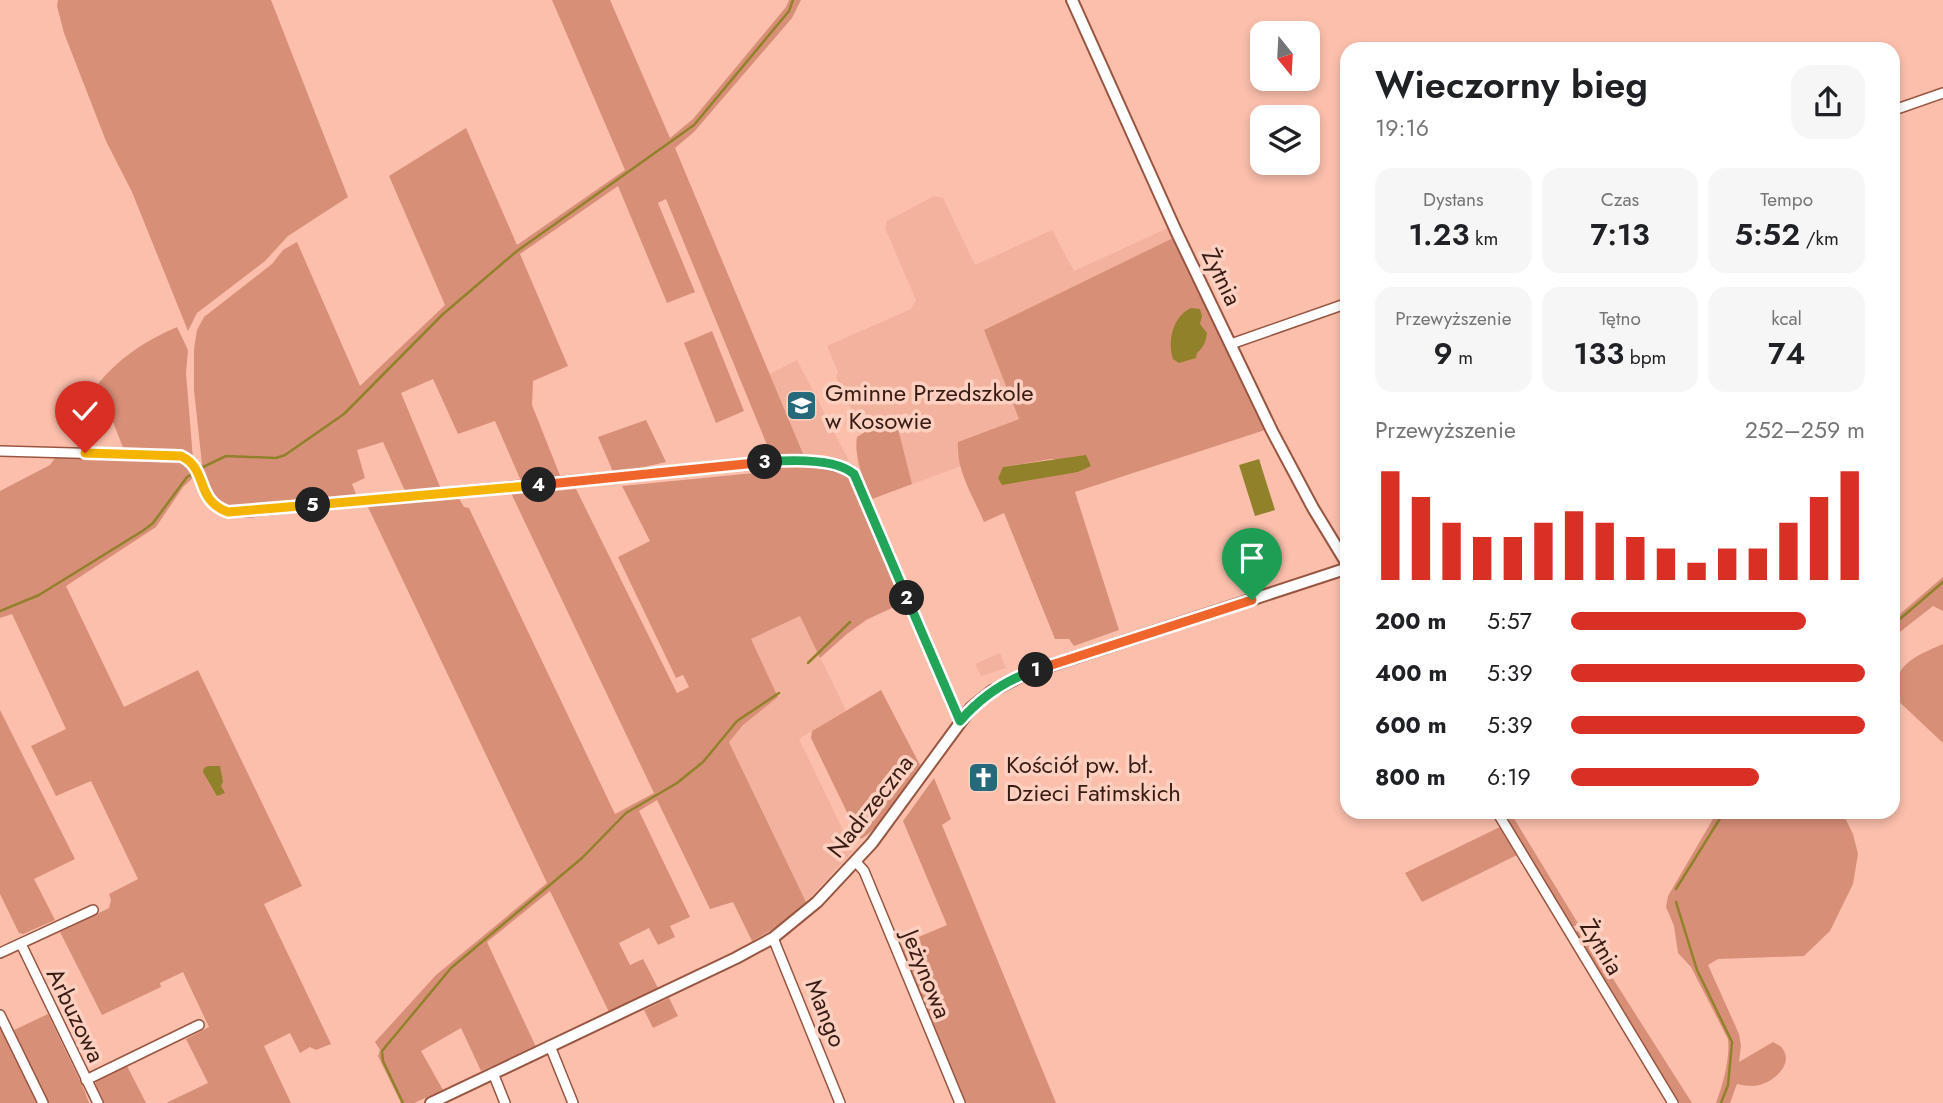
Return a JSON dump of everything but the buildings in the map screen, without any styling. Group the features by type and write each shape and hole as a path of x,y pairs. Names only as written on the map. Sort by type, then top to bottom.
{"street":[{"name":"Żytnia","path":"1072,0 1176,231 1285,457 1340,553"},
{"path":"1900,108 1943,93"},
{"path":"1231,344 1340,306"},
{"path":"0,451 181,456 195,466 208,499 228,512 789,460 806,460 844,468 850,470 856,478 960,721"},
{"name":"Nadrzeczna","path":"430,1103 773,938 805,913 856,862 895,814 960,721 992,691 1025,674 1340,572"},
{"name":"Żytnia","path":"1501,819 1674,1103"},
{"name":"Jeżynowa","path":"856,862 864,871 960,1103"},
{"path":"0,953 93,910"},
{"name":"Mango","path":"773,938 840,1103"},
{"name":"Arbuzowa","path":"21,944 98,1103"},
{"path":"0,1015 43,1103"},
{"path":"86,1080 200,1026"},
{"path":"550,1046 573,1103"},
{"path":"493,1073 505,1103"}],"shaded area":[{"path":"58,0 271,0 348,197 288,236 265,261 197,313 188,331 132,192 106,141 64,33"},
{"path":"552,0 610,0 670,138 693,119 789,0 801,0 792,18 694,132 675,148 804,456 772,457 666,199 658,203 695,292 667,303 618,186 520,254 568,366 533,381 532,405 561,478 521,481 495,421 458,434 433,379 401,393 441,489 405,491 383,442 357,450 365,478 352,484 358,499 224,508 209,493 199,465 202,464 194,390 197,330 204,317 272,264 283,250 297,242 360,386 445,305 389,176 466,128 517,245 625,170"},
{"path":"934,196 943,198 975,265 1052,230 1074,271 1170,227 1175,237 984,330 1019,419 958,442 957,453 961,466 872,499 858,465 856,446 857,437 865,432 836,377 838,372 827,346 911,309 916,300 885,228 887,221"},
{"path":"1175,237 1265,430 1075,492 1119,630 1074,646 1069,639 1055,639 1004,513 984,522 962,473 958,442 1019,419 984,330","holes":["1051,459 1091,465 1078,472 998,478 1004,467"]},
{"path":"1191,308 1200,309 1200,324 1207,336 1196,358 1179,363 1173,359 1171,337 1180,317"},
{"path":"177,327 188,350 186,373 193,459 182,450 124,450 98,384 134,351"},
{"path":"712,331 744,411 716,423 684,343"},
{"name":"Gminne Przedszkole w Kosowie","path":"797,360 849,461 804,456 770,374"},
{"path":"646,420 666,462 614,474 598,437"},
{"path":"883,421 896,421 912,484 872,499 858,461 857,437"},
{"path":"57,455 176,458 189,465 195,476 183,487 156,527 66,586 124,707 198,670 302,886 264,904 331,1044 316,1050 310,1047 300,1053 290,1033 264,1046 291,1103 166,1103 208,1083 186,1039 209,1027 183,972 160,983 161,987 102,1015 60,932 109,908 109,894 138,879 91,781 56,796 31,746 66,729 12,614 0,618 0,491 50,465"},
{"path":"1086,455 1091,466 1078,472 1002,485 998,478 1003,467"},
{"path":"1259,459 1275,510 1255,516 1239,465"},
{"path":"775,465 827,467 846,473 853,479 905,602 866,620 820,658 800,616 751,639 778,697 743,725 729,742 806,902 780,925 752,941 733,902 710,909 657,800 639,811 690,917 670,926 675,937 658,945 649,928 619,943 630,965 643,959 658,988 609,1012 550,891 487,942 536,1047 481,1071 461,1028 421,1051 443,1090 414,1103 401,1103 378,1056 380,1050 375,1042 436,975 547,883 367,505 458,497 464,507 469,508 615,814 654,793 510,491 534,490 536,493 576,489 677,693 689,687 683,675 676,678 618,557 650,541 622,486 775,471"},
{"path":"1943,577 1943,611 1933,606 1900,632 1900,614"},
{"path":"800,616 846,710 799,739 853,851 806,902 729,741 743,725 778,697 751,639"},
{"path":"1943,644 1943,743 1900,703 1900,672 1916,657"},
{"path":"1000,653 1006,668 981,676 975,664"},
{"path":"881,690 920,765 883,818 860,839 811,738 812,731"},
{"path":"0,710 75,859 34,879 55,920 23,934 19,933 0,894"},
{"path":"208,766 220,766 223,782 221,786 225,793 217,796 203,772"},
{"path":"934,778 951,819 942,825 1056,1103 964,1103 900,945 947,925 903,821"},
{"path":"1505,819 1514,819 1579,925 1570,927"},
{"path":"1713,819 1846,819 1853,834 1858,854 1853,884 1830,931 1804,956 1718,959 1708,965 1739,1034 1739,1062 1773,1042 1781,1047 1786,1061 1779,1073 1767,1082 1754,1086 1737,1084 1730,1103 1716,1103 1725,1072 1728,1039 1691,967 1678,953 1674,926 1666,907 1668,896"},
{"path":"1500,827 1517,855 1422,902 1405,873"},
{"path":"1582,930 1692,1103 1679,1103 1573,932"},
{"path":"669,998 678,1016 653,1028 644,1010"},
{"path":"48,1014 89,1103 48,1103 12,1031"},
{"path":"0,1023 40,1103 0,1103"},
{"path":"127,1066 146,1103 102,1103 94,1088 96,1081"}],"waterway":[{"path":"201,468 226,456 276,458 285,455 344,414 442,315 517,251 694,125 789,11 793,0"},
{"path":"0,611 39,595 144,530 153,523 187,477 194,473"},
{"path":"1900,619 1943,582"},
{"path":"808,663 850,622"},
{"path":"403,1103 383,1061 382,1051 451,968 582,858 626,813 677,783 703,762 737,721 779,693"},
{"path":"1676,889 1720,819"},
{"path":"1676,902 1697,970 1732,1042 1728,1085 1721,1103"}],"place":[{"name":"Gminne Przedszkole w Kosowie","path":"802,406"},
{"name":"Kościół pw. bł. Dzieci Fatimskich","path":"983,778"}],"route":[{"path":"85,453 181,456 195,466 208,499 228,512 789,460 806,460 844,468 850,470 856,478 960,721 992,691 1025,674 1252,600"}]}
